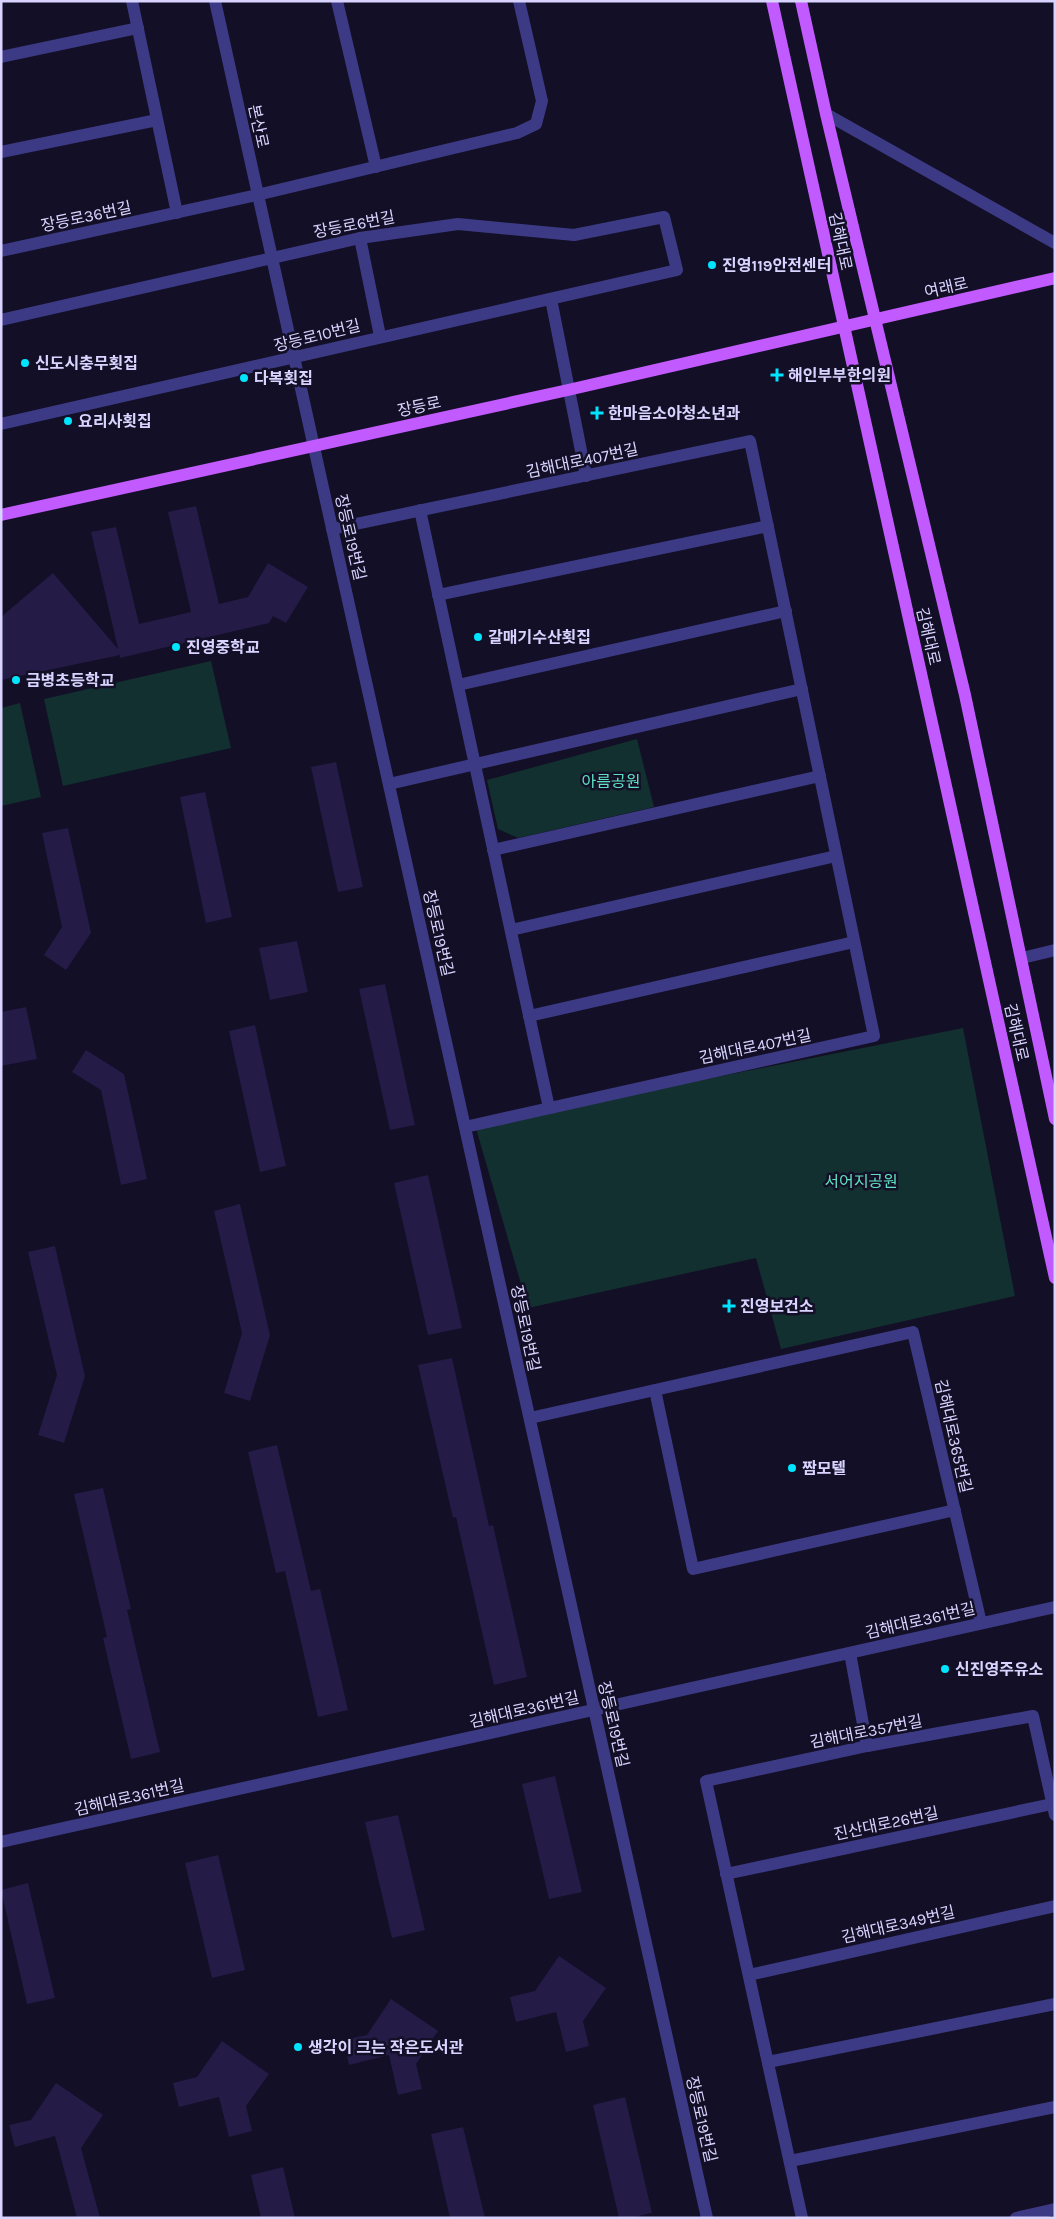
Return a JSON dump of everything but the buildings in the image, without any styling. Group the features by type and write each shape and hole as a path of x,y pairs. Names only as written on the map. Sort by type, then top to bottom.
{"main road":[{"name":"김해대로","path":"772,1 1055,1278"},
{"name":"김해대로","path":"801,1 964,695 1022,958 1055,1119"},
{"name":"여래로","path":"844,327 1055,278"},
{"name":"장등로","path":"1,515 844,327"}],"street":[{"path":"132,1 177,213"},
{"name":"본산로","path":"215,1 293,359"},
{"path":"337,1 376,167"},
{"name":"장등로36번길","path":"1,251 376,167 517,133 536,124 542,101 519,1"},
{"path":"1,57 138,28"},
{"path":"826,114 1055,243"},
{"path":"1,152 157,120"},
{"name":"장등로6번길","path":"1,320 360,238 458,224 574,236 664,217 677,270"},
{"path":"360,238 380,336"},
{"name":"장등로10번길","path":"1,424 293,359 380,336 677,270"},
{"path":"551,299 586,476"},
{"name":"장등로19번길","path":"293,359 314,446 707,2218"},
{"name":"김해대로407번길","path":"332,529 750,441 874,1036 465,1127"},
{"path":"420,510 549,1108"},
{"path":"438,595 768,526"},
{"path":"458,685 786,611"},
{"path":"389,784 802,689"},
{"path":"493,850 820,776"},
{"path":"511,930 836,856"},
{"path":"529,1016 854,942"},
{"path":"1022,958 1055,950"},
{"name":"김해대로365번길","path":"530,1418 913,1332 955,1510 693,1569 655,1390"},
{"path":"955,1510 981,1623"},
{"name":"김해대로361번길","path":"1,1842 1055,1607"},
{"path":"850,1653 868,1746"},
{"name":"김해대로357번길","path":"726,1874 706,1781 868,1746 1033,1716 1054,1809"},
{"name":"진산대로26번길","path":"726,1874 1054,1809"},
{"path":"726,1874 802,2218"},
{"name":"김해대로349번길","path":"749,1975 1055,1906"},
{"path":"768,2062 1055,2004"},
{"path":"790,2161 1055,2107"},
{"path":"1016,2218 1055,2209"}],"green space":[{"path":"211,661 231,748 63,786 44,699"},
{"path":"20,703 41,797 1,806 1,708"},
{"name":"아름공원","path":"637,739 654,807 518,838 498,829 487,780"},
{"name":"서어지공원","path":"963,1028 1015,1296 781,1349 756,1258 528,1308 475,1125"}],"place":[{"name":"진영119안전센터","path":"712,265"},
{"name":"신도시충무횟집","path":"25,363"},
{"name":"해인부부한의원","path":"777,375"},
{"name":"다복횟집","path":"244,378"},
{"name":"한마음소아청소년과","path":"597,413"},
{"name":"요리사횟집","path":"68,421"},
{"name":"갈매기수산횟집","path":"478,637"},
{"name":"진영중학교","path":"176,647"},
{"name":"금병초등학교","path":"16,680"},
{"name":"진영보건소","path":"729,1306"},
{"name":"짬모텔","path":"792,1468"},
{"name":"신진영주유소","path":"945,1669"},
{"name":"생각이 크는 작은도서관","path":"298,2047"}]}
